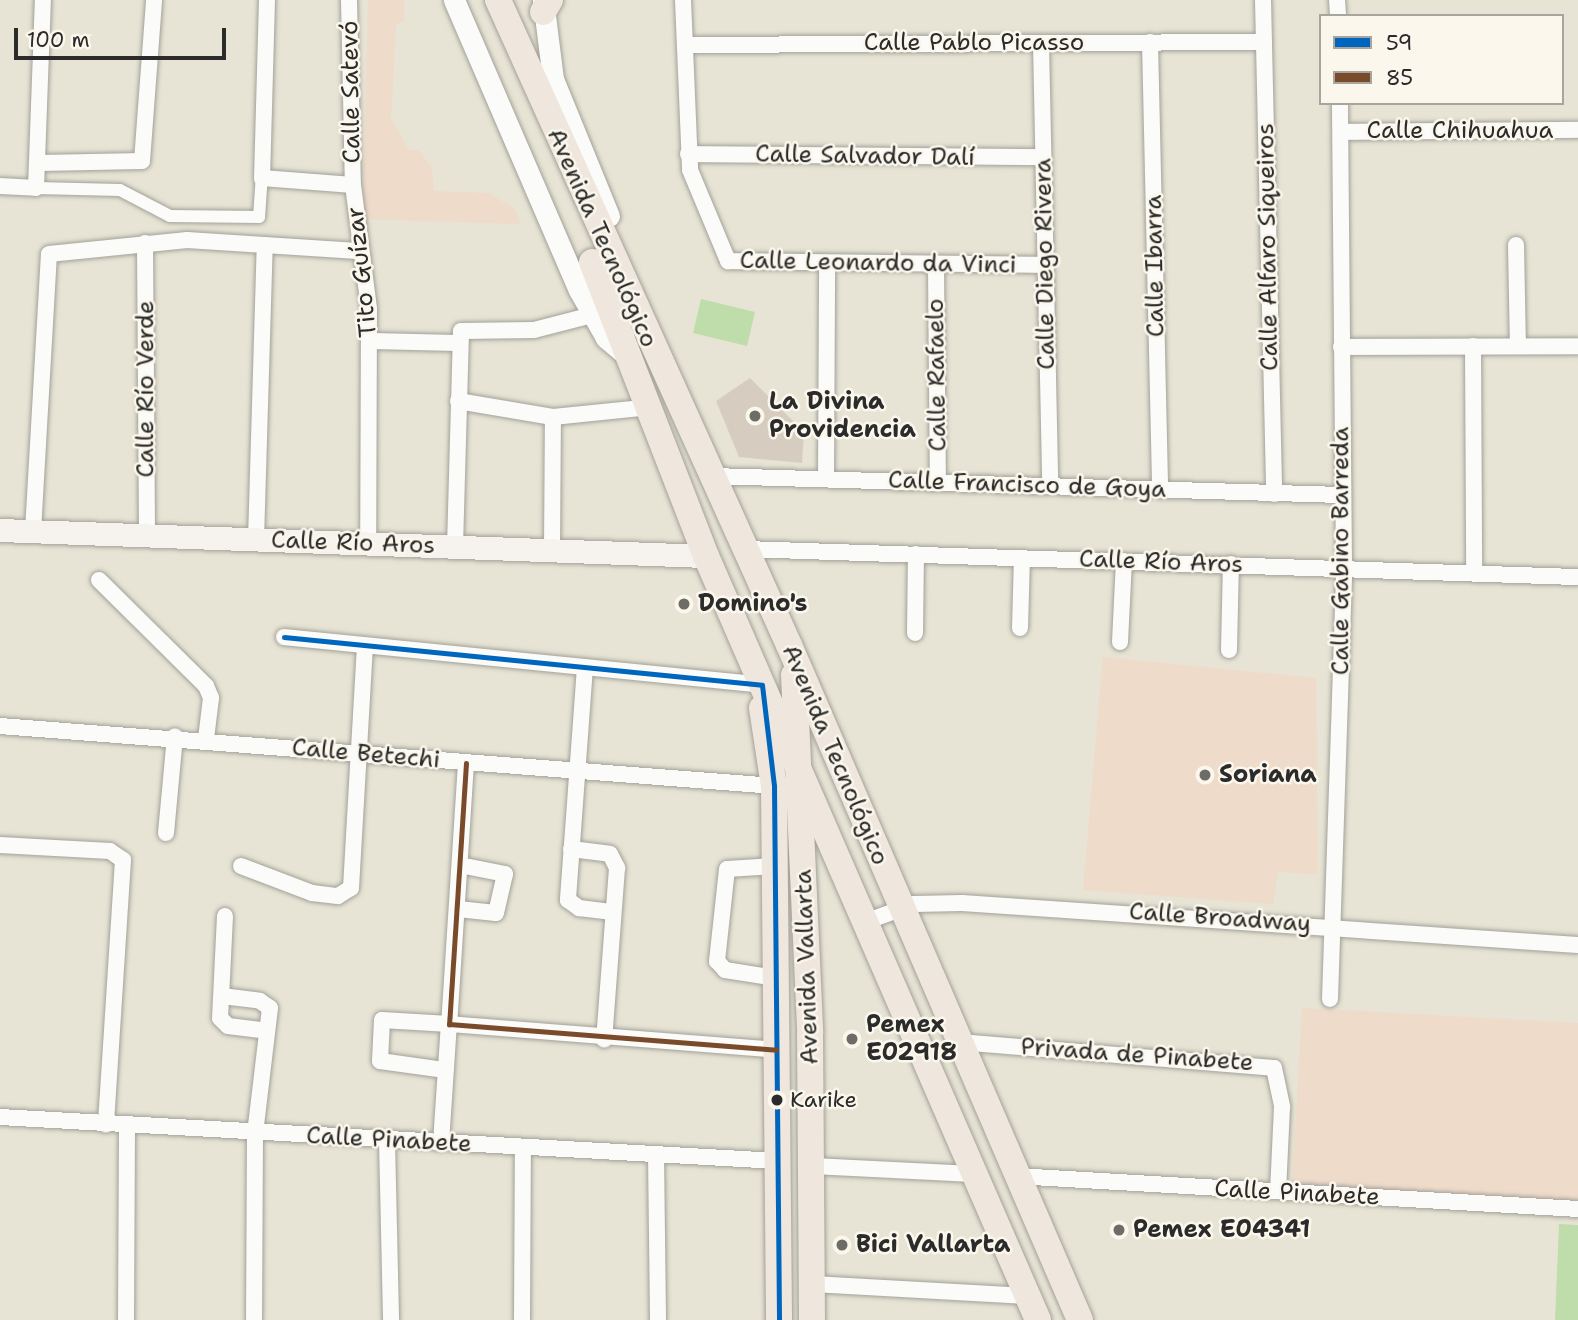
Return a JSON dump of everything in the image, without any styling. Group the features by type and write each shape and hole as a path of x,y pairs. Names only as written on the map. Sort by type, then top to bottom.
{"main road":[{"name":"Avenida Tecnológico","path":"478,0 605,270 680,408 712,476 794,657 1080,1320"},
{"name":"Avenida Tecnológico","path":"498,0 605,270 631,358 652,407 706,556 1033,1308"},
{"name":"Calle Río Aros","path":"0,530 706,556"},
{"name":"Avenida Vallarta","path":"794,657 803,779 812,1320"},
{"name":"Avenida Vallarta","path":"762,685 774,786 779,1320"},
{"path":"803,779 831,805 867,883 888,880"},
{"path":"937,1088 967,1113 995,1168 1016,1176"},
{"path":"975,1174 1002,1188 1029,1246 1050,1253"}],"street":[{"path":"36,188 40,163 43,0"},
{"path":"40,163 137,164 146,140 154,0"},
{"path":"0,186 120,190 170,216 260,217 267,0"},
{"name":"Calle Satevó","path":"349,0 353,184"},
{"path":"454,0 592,315 631,358"},
{"name":"Calle Leonardo da Vinci","path":"683,0 688,154 695,187 728,261 827,266 1046,265"},
{"name":"Calle Alfaro Siqueiros","path":"1263,0 1274,494"},
{"path":"546,4 553,79 665,348 680,408"},
{"name":"Calle Ibarra","path":"1150,42 1160,490"},
{"name":"Calle Pablo Picasso","path":"685,45 1264,42"},
{"name":"Calle Diego Rivera","path":"1041,43 1050,486"},
{"name":"Calle Gabino Barreda","path":"1330,999 1335,925 1344,567 1340,105"},
{"name":"Calle Chihuahua","path":"1341,132 1578,130"},
{"name":"Calle Salvador Dalí","path":"688,154 1042,158"},
{"name":"Tito Guízar","path":"262,178 353,184 358,251 367,277 370,341 368,544"},
{"path":"33,531 45,262 54,251 145,243 265,245 358,251"},
{"name":"Calle Río Verde","path":"145,243 147,536"},
{"path":"256,540 265,245"},
{"path":"1516,245 1518,346"},
{"path":"826,478 827,266"},
{"name":"Calle Rafaelo","path":"936,266 938,483"},
{"path":"455,547 459,343 468,328 534,330 592,315"},
{"path":"370,341 459,343"},
{"path":"1473,346 1474,573"},
{"path":"1341,347 1578,346"},
{"path":"458,401 553,417 652,407"},
{"path":"552,551 553,417"},
{"name":"Calle Francisco de Goya","path":"712,476 1342,495"},
{"name":"Calle Río Aros","path":"744,549 1578,576"},
{"path":"915,633 916,554"},
{"path":"1020,628 1022,558"},
{"path":"1120,642 1124,561"},
{"path":"1229,650 1231,564"},
{"path":"99,580 206,685 211,698 206,739"},
{"path":"284,637 762,685"},
{"path":"241,866 330,896 346,893 352,877 356,753 365,645"},
{"path":"585,667 571,849 570,903 613,912"},
{"name":"Calle Betechi","path":"0,726 175,736 466,763 774,786"},
{"path":"166,833 175,736"},
{"path":"441,1143 466,763"},
{"path":"0,845 118,855 125,866 106,1124"},
{"path":"571,849 616,860 604,1040"},
{"path":"458,909 496,913 505,874 460,865"},
{"path":"775,866 727,869 718,961 725,970 776,978"},
{"name":"Calle Broadway","path":"865,922 900,908 962,902 1335,925 1578,945"},
{"path":"225,916 222,996 225,1024 267,1031"},
{"path":"222,996 268,1004 256,1133 254,1320"},
{"path":"445,1070 378,1058 382,1020 424,1021 604,1040 776,1050"},
{"name":"Privada de Pinabete","path":"958,1042 1274,1068 1282,1107 1278,1191"},
{"name":"Calle Pinabete","path":"0,1117 777,1161"},
{"path":"126,1320 127,1126"},
{"path":"387,1141 391,1320"},
{"path":"522,1320 523,1147"},
{"path":"656,1154 658,1320"},
{"path":"811,1166 975,1174"},
{"name":"Calle Pinabete","path":"1016,1176 1578,1209"},
{"path":"812,1284 1033,1308"}],"shaded area":[{"path":"368,0 404,0 404,21 396,24 391,119 409,150 418,150 432,168 434,191 489,193 515,209 520,224 363,219"},
{"name":"Soriana","path":"1103,657 1316,678 1318,874 1278,872 1273,904 1083,890"},
{"path":"1302,1008 1578,1023 1578,1203 1292,1188"}],"green space":[{"path":"701,299 755,312 747,346 693,333"},
{"path":"1559,1224 1578,1225 1578,1320 1555,1320"}],"building":[{"name":"La Divina Providencia","path":"750,378 804,432 802,463 739,457 716,401"}],"transit line":[{"name":"59","path":"284,637 762,685 774,786 779,1320"},
{"name":"85","path":"466,763 449,1024 776,1050"}],"place":[{"name":"La Divina Providencia","path":"755,416"},
{"name":"Domino's","path":"684,604"},
{"name":"Soriana","path":"1205,775"},
{"name":"Pemex E02918","path":"852,1039"},
{"name":"Karike","path":"777,1100"},
{"name":"Pemex E04341","path":"1119,1230"},
{"name":"Bici Vallarta","path":"842,1245"}]}
